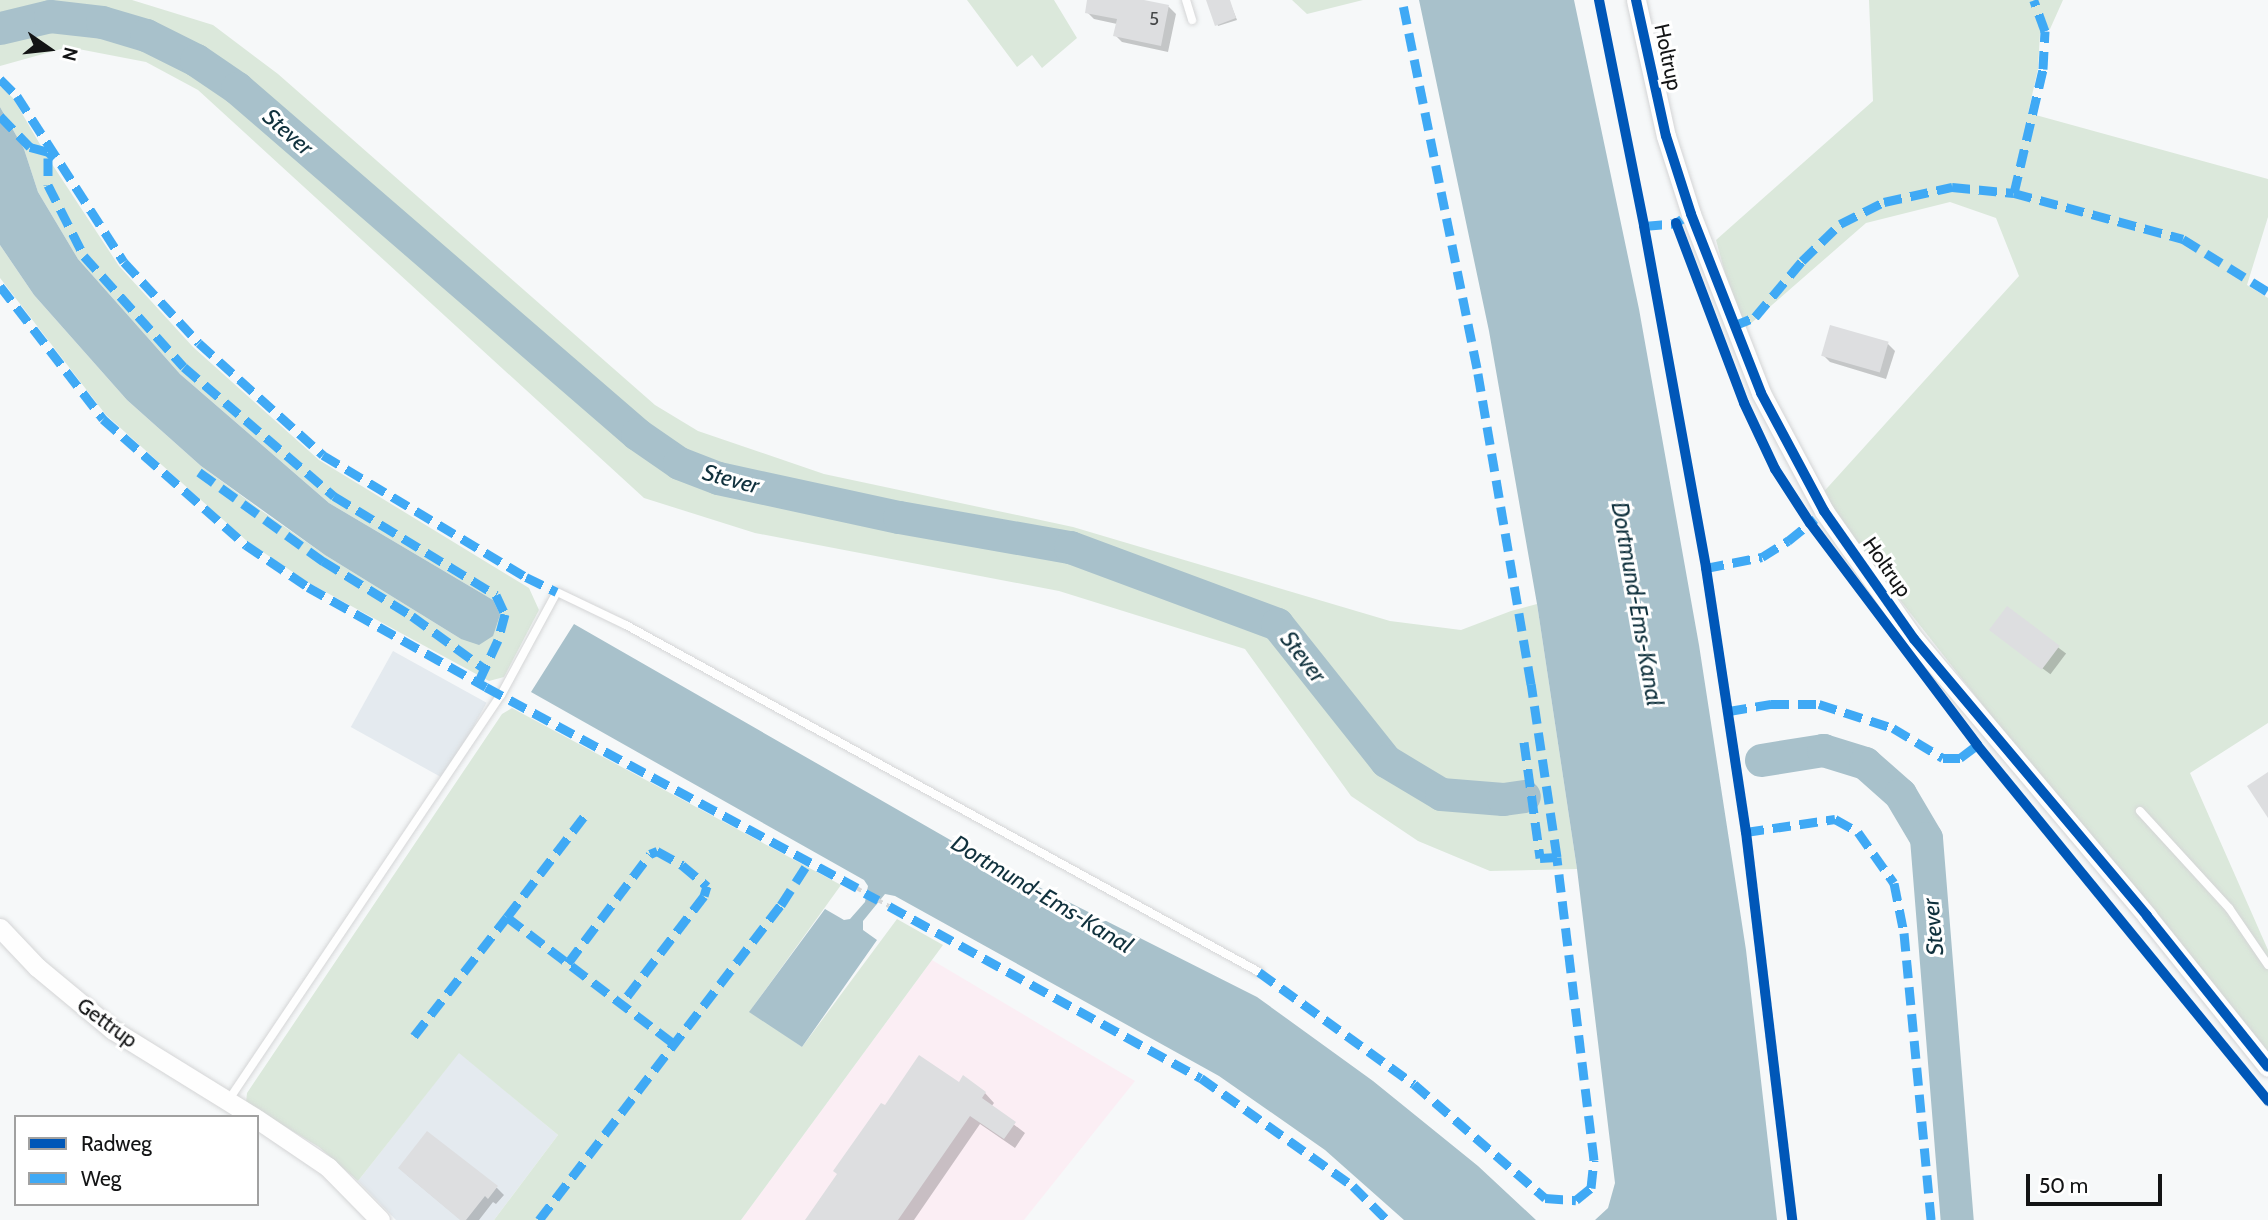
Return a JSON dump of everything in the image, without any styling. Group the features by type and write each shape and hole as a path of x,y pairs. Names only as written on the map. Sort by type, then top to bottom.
{"street":[{"name":"Holtrup","path":"1636,0 1666,136 1695,226 1761,393 1825,511 1914,639 2147,916 2268,1067"},
{"name":"Gettrup","path":"0,928 37,967 78,1004 150,1054 251,1115"},
{"name":"Gettrup","path":"259,1120 328,1167 380,1220"}],"lane":[{"path":"1186,0 1192,20"},
{"path":"228,1101 502,695 557,592 626,625 1259,972"},
{"path":"2140,811 2229,908 2268,965"}],"path":[{"path":"857,888 865,893"},
{"path":"878,900 889,906"}],"shaded area":[{"path":"393,651 487,703 444,779 351,727"},
{"path":"932,960 1135,1081 1024,1220 741,1220"},
{"path":"459,1052 558,1135 494,1220 396,1220 358,1181"}],"green space":[{"path":"0,0 132,0 213,25 278,74 655,405 698,431 824,474 1073,527 1390,621 1461,630 1537,604 1577,869 1490,871 1418,841 1351,796 1245,649 1059,591 755,533 644,498 198,90 146,62 68,47 0,66"},
{"path":"967,0 1054,0 1077,38 1042,68 1032,55 1017,67"},
{"path":"1292,0 1363,0 1307,14"},
{"path":"1869,0 2063,0 2050,29 2040,33 2038,69 2028,113 2268,179 2268,217 2247,285 2268,298 2268,723 2190,773 2268,950 2268,1055 1992,717 1819,497 2019,276 1996,218 1950,202 1866,223 1741,332 1716,240 1873,101"},
{"path":"0,86 13,98 48,158 119,266 193,347 319,460 529,588 539,610 504,677 489,681 309,583 248,542 106,415 0,278 0,245 34,295 127,400 201,466 262,511 325,555 461,639 493,600 329,503 180,374 78,259 38,192 24,149 0,107"},
{"path":"512,708 841,885 750,1011 802,1047 897,919 943,945 741,1220 494,1220 558,1135 459,1053 358,1181 319,1147 246,1103 247,1093 502,714"}],"water":[{"name":"Dortmund-Ems-Kanal","path":"1419,0 1574,0 1639,309 1699,645 1746,950 1777,1220 1595,1220 1608,1208 1615,1183 1577,869 1537,604 1489,331"},
{"path":"0,107 24,149 38,192 78,259 180,374 329,503 493,600 500,615 493,636 479,645 461,639 325,555 201,466 127,400 34,295 0,245"},
{"name":"Dortmund-Ems-Kanal","path":"574,624 987,861 1257,997 1373,1081 1478,1166 1536,1220 1404,1220 1325,1150 1219,1076 895,896 885,894 863,921 863,930 877,940 802,1047 749,1012 825,909 844,920 850,919 865,902 868,886 864,880 531,692"}],"building":[{"path":"1087,0 1144,0 1169,5 1161,46 1113,36 1117,19 1085,13"},
{"path":"1206,0 1230,0 1236,18 1215,26"},
{"path":"1830,325 1889,342 1880,373 1821,356"},
{"path":"2007,606 2060,646 2042,670 1989,630"},
{"path":"2268,772 2268,818 2247,786"},
{"path":"919,1055 959,1082 963,1075 986,1092 982,1098 1016,1122 1004,1139 970,1116 898,1220 805,1220 837,1174 833,1171 881,1103 885,1105"},
{"path":"427,1131 498,1186 488,1199 485,1196 466,1220 460,1220 398,1168"}],"waterway":[{"name":"Stever","path":"0,28 50,16 102,22 146,35 196,60 237,88 637,434 679,463 718,478 899,517 1070,547 1277,624 1386,761 1441,794 1503,799 1524,796"},
{"name":"Stever","path":"1761,760 1823,750 1865,763 1900,794 1926,838 1957,1220"}],"marked path":[{"path":"1259,972 1414,1084 1545,1198 1576,1200 1591,1188 1594,1160 1557,857 1531,684 1477,368 1402,0"},
{"path":"2014,193 2043,69 2045,31 2034,0"},
{"path":"0,79 17,96 124,262 199,343 323,455 526,577 557,592"},
{"path":"0,116 30,147 53,153"},
{"path":"53,153 48,158 48,185 84,256 184,367 334,496 496,595 505,614 498,640 478,683"},
{"path":"1733,326 1755,317 1802,261 1840,224 1884,202 1952,187 2014,193 2183,239 2268,292"},
{"path":"1644,226 1676,223 1682,219"},
{"path":"0,286 103,419 246,545 308,587 486,687 857,888"},
{"path":"199,472 323,561 412,616 485,669"},
{"path":"1706,568 1762,557 1788,541 1815,519"},
{"path":"1729,711 1771,704 1819,704 1893,728 1943,758 1960,758 1977,745"},
{"path":"1524,742 1540,858 1557,857"},
{"path":"507,917 586,814"},
{"path":"1746,832 1835,819 1858,832 1894,883 1904,933 1931,1220"},
{"path":"568,963 650,854 657,851 682,865 707,886 704,896 621,1004"},
{"path":"539,1220 781,905 810,860"},
{"path":"865,893 878,900"},
{"path":"889,906 1201,1078 1353,1186 1387,1220"},
{"path":"414,1036 507,917 673,1043"}],"cycle path":[{"path":"1599,0 1644,226 1706,568 1746,832 1792,1220"},
{"path":"1636,0 1666,136 1691,214 1761,393 1824,511 1914,639 2147,916 2268,1067"},
{"path":"1676,223 1744,403 1775,469 1810,523 1977,745 2268,1101"}]}
